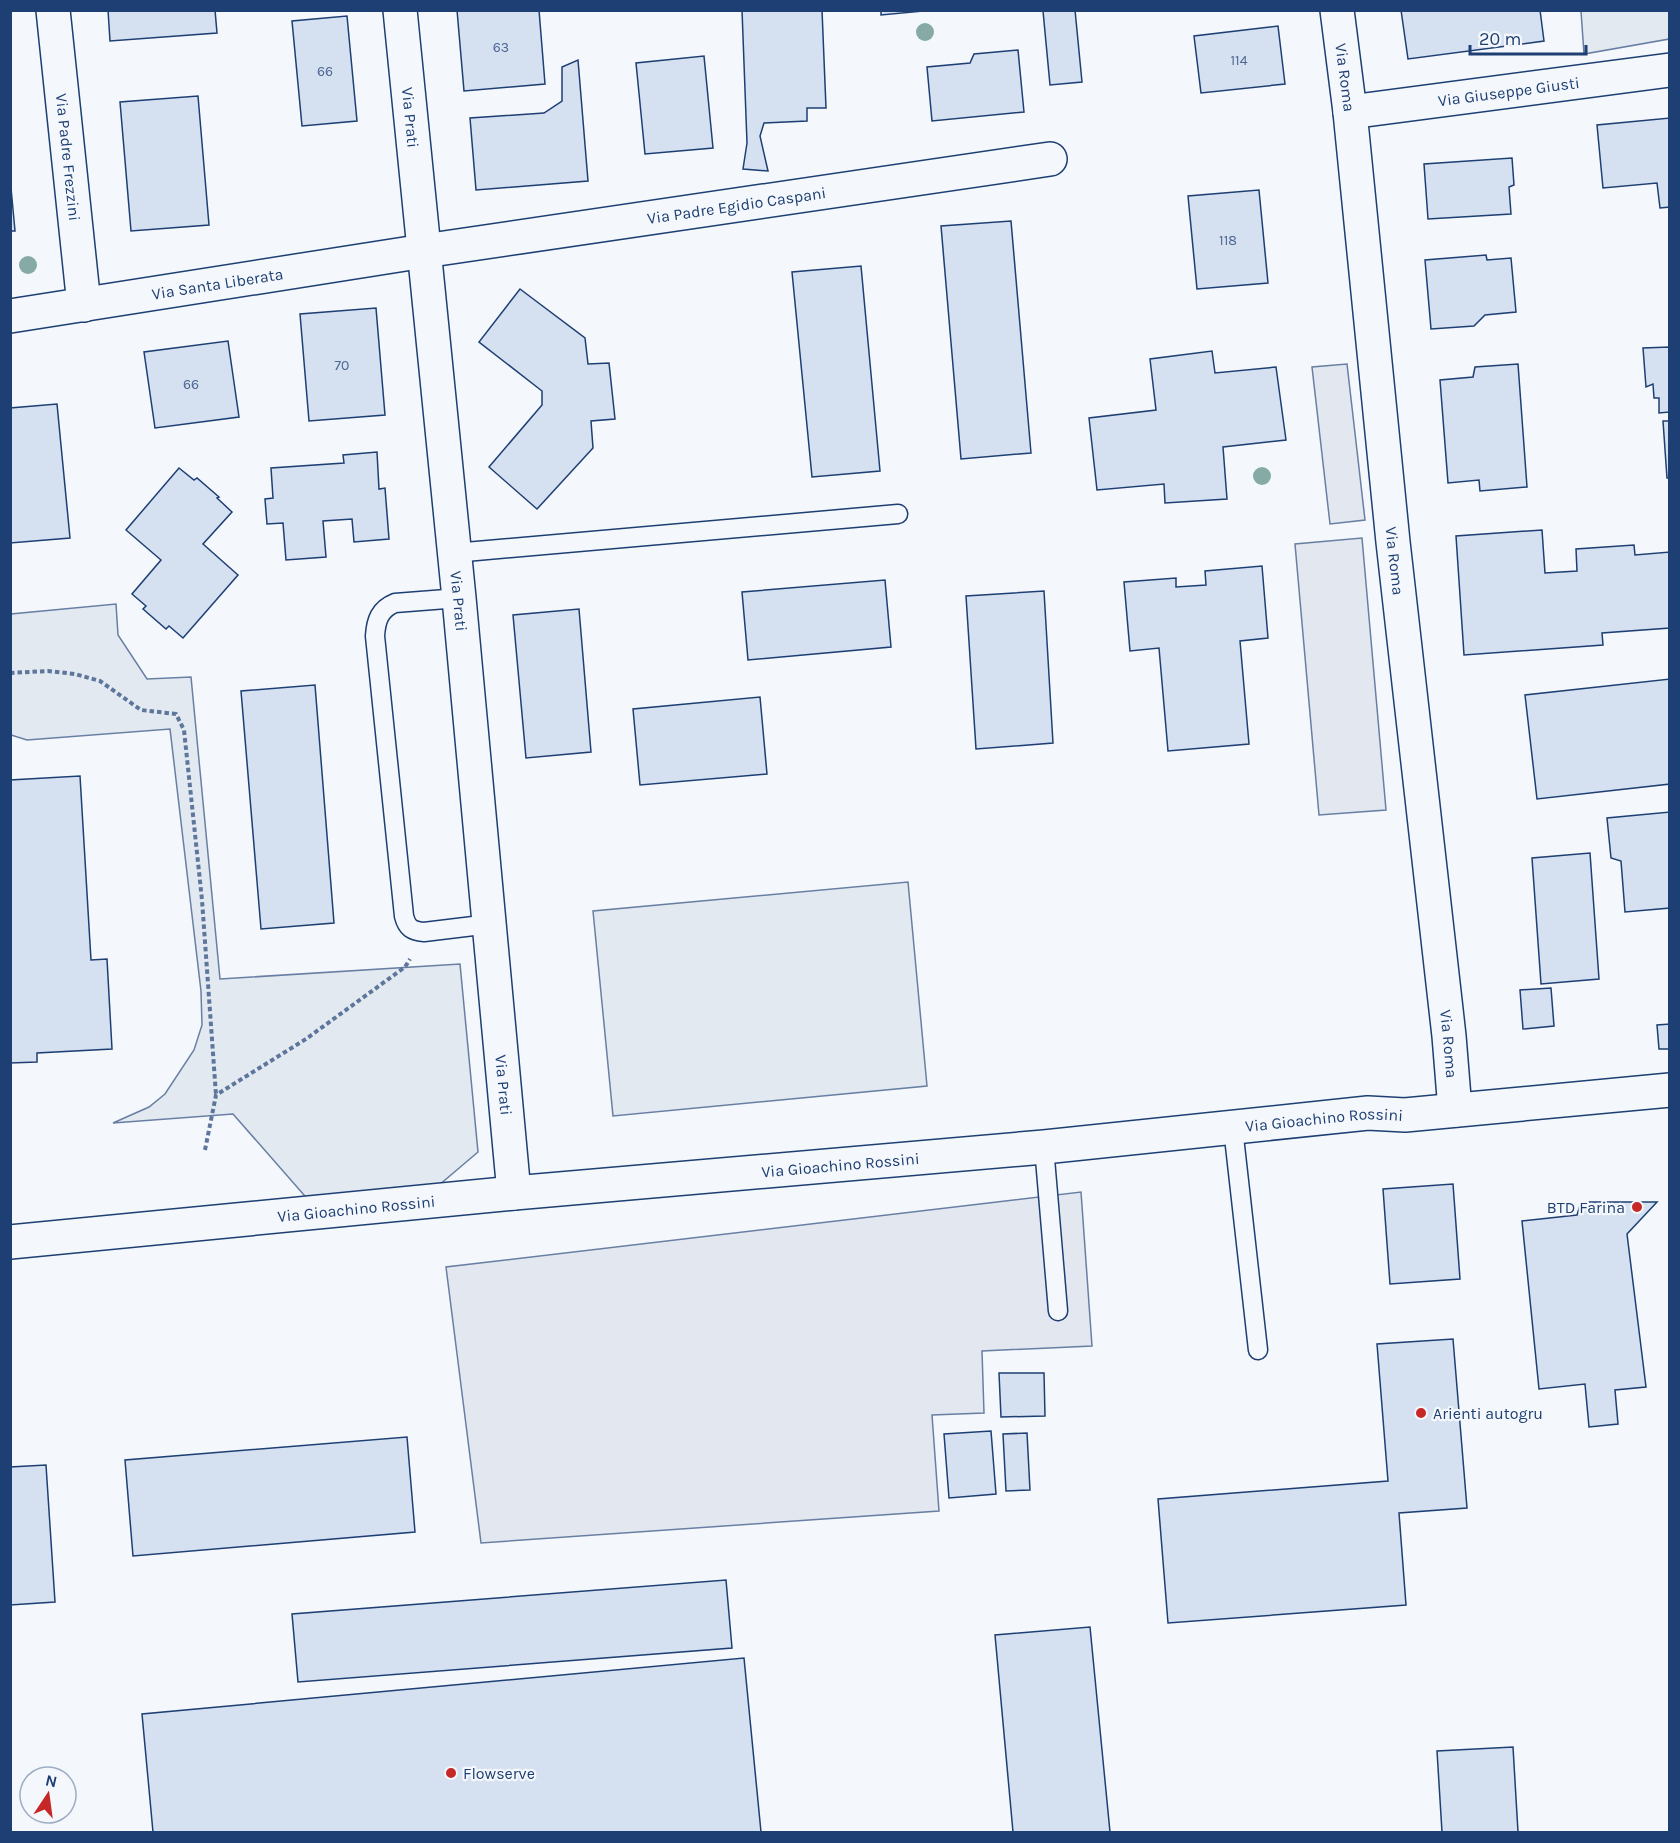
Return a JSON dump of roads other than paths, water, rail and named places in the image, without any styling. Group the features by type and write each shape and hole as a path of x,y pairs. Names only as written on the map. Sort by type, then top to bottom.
{"street":[{"name":"Via Padre Frezzini","path":"53,10 84,305"},
{"name":"Via Prati","path":"400,10 459,598 514,1193"},
{"name":"Via Roma","path":"1338,10 1393,542 1449,1036 1455,1110"},
{"name":"Via Giuseppe Giusti","path":"1350,112 1670,70"},
{"name":"Via Padre Egidio Caspani","path":"424,251 1050,159"},
{"name":"Via Santa Liberata","path":"10,316 424,251"},
{"name":"Via Gioachino Rossini","path":"10,1242 514,1193 1044,1147 1368,1113 1405,1115 1670,1090"}],"lane":[{"path":"454,553 898,514"},
{"path":"459,598 395,603 387,606 376,623 375,636 404,916 407,926 414,931 424,932 490,924"},
{"path":"1233,1128 1258,1350"},
{"path":"1044,1147 1058,1311"}],"place":[{"name":"BTD Farina","path":"1637,1207"},
{"name":"Arienti autogru","path":"1421,1413"},
{"name":"Flowserve","path":"451,1773"}]}
